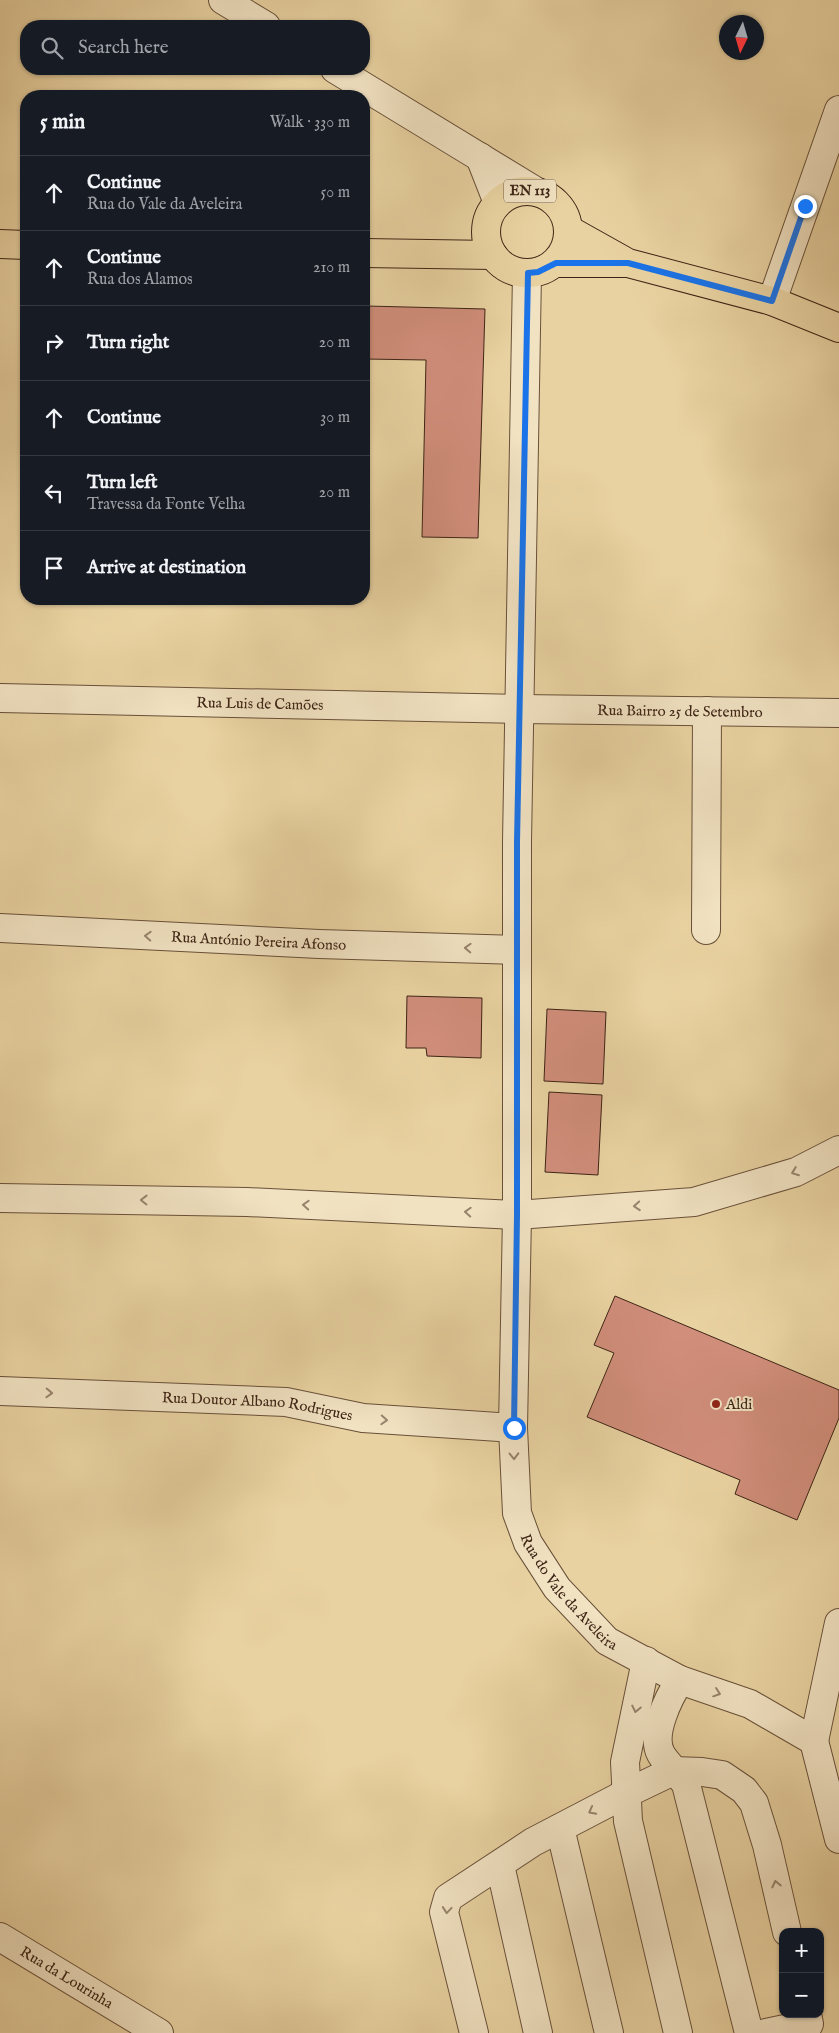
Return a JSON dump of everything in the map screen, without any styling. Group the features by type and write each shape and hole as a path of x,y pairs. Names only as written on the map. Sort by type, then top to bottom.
{"main road":[{"name":"EN 113","path":"434,255 492,214 509,195 523,191 537,192 550,197 566,217 569,230"},
{"path":"492,214 488,245 493,255 502,265 514,271 528,273 542,270 556,263 628,263"},
{"path":"556,263 568,242 569,230 628,263 772,301 839,328"},
{"path":"0,244 20,245"},
{"path":"370,253 493,255"}],"street":[{"path":"223,0 256,20"},
{"path":"346,75 537,192"},
{"path":"772,301 839,110"},
{"path":"480,157 492,214"},
{"name":"Rua do Vale da Aveleira","path":"528,273 517,950 517,1215 514,1428 517,1513 528,1544 558,1588 607,1641 680,1680 750,1704 814,1741"},
{"name":"Rua Luis de Camões","path":"0,698 520,709"},
{"name":"Rua Bairro 25 de Setembro","path":"520,709 839,713"},
{"path":"706,930 707,711"},
{"name":"Rua António Pereira Afonso","path":"0,928 319,944 517,950"},
{"path":"0,1198 247,1202 517,1215 694,1202 796,1172 839,1150"},
{"name":"Rua Doutor Albano Rodrigues","path":"0,1391 286,1402 364,1418 514,1428"},
{"path":"839,1623 814,1741 839,1839"},
{"path":"646,1661 625,1762 625,1794 628,1821 678,2033"},
{"path":"680,1680 670,1695 661,1717 658,1732 660,1752 672,1771 686,1784 749,2033"},
{"path":"474,2033 444,1912 448,1898 533,1842 672,1771 722,1775 744,1790 754,1803 767,1846 786,1928"},
{"path":"560,1828 609,2033"},
{"path":"500,1865 538,2033"},
{"name":"Rua da Lourinha","path":"0,1937 159,2033"},
{"path":"766,2033 809,2024 808,2018"}],"building":[{"path":"370,306 485,309 478,538 422,537 426,360 370,359"},
{"path":"407,996 482,998 481,1058 427,1056 426,1048 406,1048"},
{"path":"547,1009 606,1012 603,1084 544,1081"},
{"path":"549,1092 602,1095 598,1175 545,1172"},
{"name":"Aldi","path":"615,1296 839,1390 839,1418 797,1520 735,1494 740,1480 587,1417 614,1353 594,1345"}],"place":[{"name":"Aldi","path":"716,1404"}],"route":[{"path":"514,1428 517,1215 517,842 528,273 538,272 556,263 628,263 772,301 805,206"}]}
